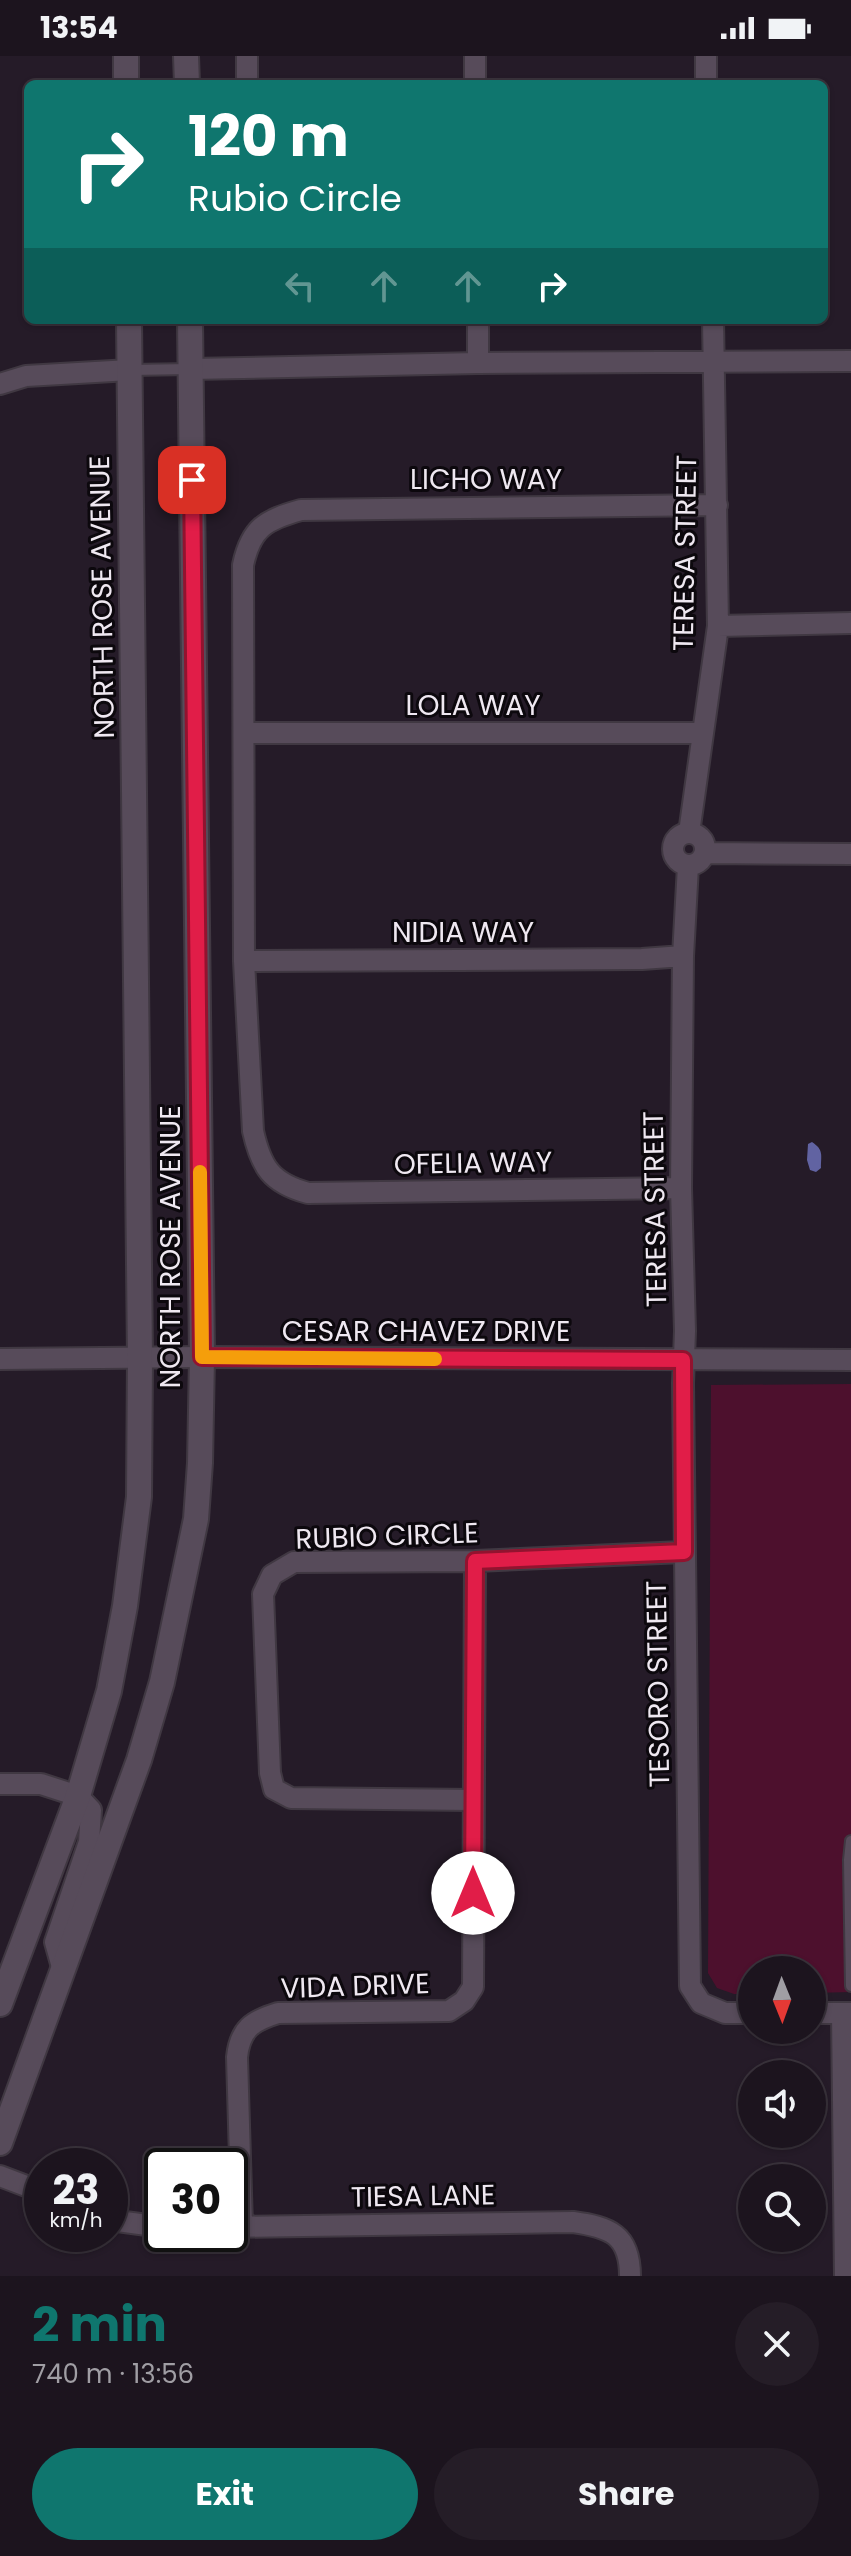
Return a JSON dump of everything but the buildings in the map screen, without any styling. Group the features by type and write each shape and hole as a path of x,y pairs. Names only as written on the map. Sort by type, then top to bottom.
{"main road":[{"path":"126,56 126,80"},
{"path":"186,56 187,80"},
{"name":"NORTH ROSE AVENUE","path":"0,2004 78,1796 109,1691 125,1606 139,1497 129,324"},
{"name":"NORTH ROSE AVENUE","path":"0,2143 139,1760 165,1668 196,1519 202,1357 190,324"}],"street":[{"path":"247,56 247,80"},
{"path":"475,56 475,80"},
{"path":"706,56 706,80"},
{"path":"478,324 478,363"},
{"name":"TERESA STREET","path":"689,833 718,626 713,324"},
{"path":"191,369 478,363 851,361"},
{"path":"0,384 26,376 130,370"},
{"name":"LICHO WAY","path":"244,733 243,565 247,549 260,527 276,517 301,510 717,505"},
{"path":"718,626 851,623"},
{"path":"244,733 244,961"},
{"name":"LOLA WAY","path":"244,733 701,733"},
{"path":"689,833 703,841 705,853 698,863 688,866 678,862 672,849 677,838 689,833"},
{"path":"705,853 851,854"},
{"name":"TERESA STREET","path":"683,1360 683,956 688,866"},
{"name":"NIDIA WAY","path":"244,961 642,959 683,956"},
{"name":"OFELIA WAY","path":"244,961 253,1131 259,1157 271,1175 292,1189 308,1193 681,1188"},
{"name":"CESAR CHAVEZ DRIVE","path":"0,1359 851,1360"},
{"name":"TESORO STREET","path":"683,1360 690,1986 701,2003 725,2013 738,2013"},
{"name":"RUBIO CIRCLE","path":"473,1800 291,1798 274,1789 270,1773 263,1594 272,1575 294,1562 475,1561 684,1552"},
{"name":"VIDA DRIVE","path":"236,2148 239,2041 246,2027 257,2019 278,2013 449,2011 464,2001 473,1987 475,1561"},
{"path":"0,1784 41,1784 78,1796 91,1810 92,1823 85,1855 55,1942 62,1967"},
{"path":"845,2276 848,2218 846,2013"},
{"path":"0,2176 24,2185"},
{"name":"TIESA LANE","path":"248,2226 573,2222 596,2225 614,2232 626,2248 630,2276"}],"lane":[{"path":"130,370 191,369"},
{"path":"851,1841 851,1986"}],"shaded area":[{"path":"851,1384 851,1992 826,1993 826,1956 738,1956 738,1994 717,1988 708,1973 711,1385"}],"water":[{"path":"812,1142 821,1153 821,1168 816,1172 810,1170 807,1160 808,1144"}],"slow traffic":[{"path":"200,1172 202,1357 435,1359"}],"route":[{"path":"192,480 202,1357 683,1360 684,1552 475,1561 473,1893"}]}
